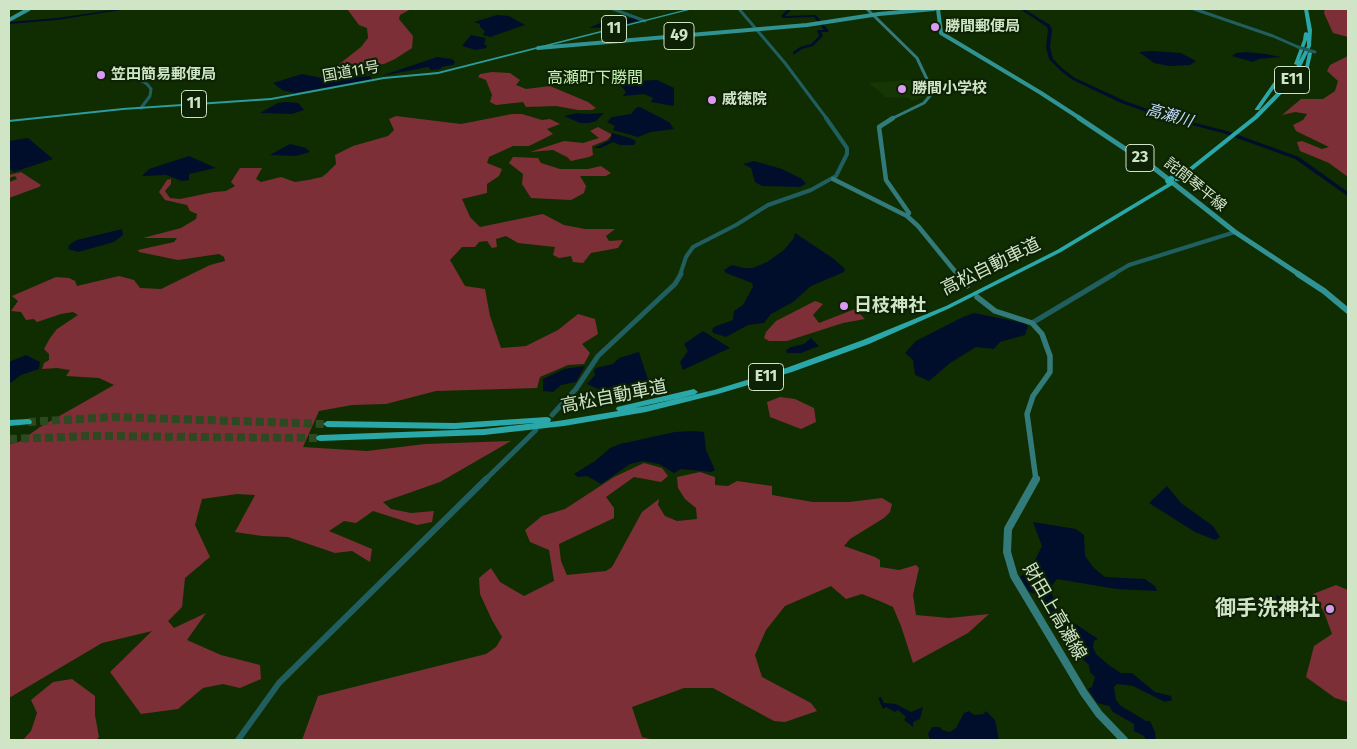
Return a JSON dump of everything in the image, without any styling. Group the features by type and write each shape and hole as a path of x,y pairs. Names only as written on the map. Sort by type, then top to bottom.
{"highway":[{"name":"国道11号","path":"9,121 281,97 384,78 449,71 691,9"},
{"name":"高松自動車道","path":"1235,131 1287,79 1296,66 1299,49 1306,35 1302,9"},
{"name":"高松自動車道","path":"320,438 454,434 556,424 646,410 716,392 789,370 866,342 948,307 1059,251 1172,180 1270,103 1292,80 1307,52 1310,41 1306,9"},
{"path":"1301,80 1309,61 1310,41"},
{"path":"1289,66 1299,49"},
{"path":"1257,109 1280,77"},
{"path":"1270,103 1291,90"},
{"name":"高松自動車道","path":"327,424 455,426 533,421 595,414 710,388 860,339 941,304 1053,250 1172,180"},
{"path":"9,423 28,422"}],"main road":[{"path":"9,20 29,9"},
{"path":"868,9 917,58 933,92 927,102 879,127 886,180 909,213 907,216"},
{"name":"49","path":"538,48 821,24 874,15 934,9"},
{"name":"詫間琴平線","path":"938,9 939,27 942,33 1041,93 1153,167 1235,232 1320,287 1348,311"},
{"path":"834,179 907,216 918,226 967,286"},
{"path":"977,297 982,303 995,311 1032,323"},
{"name":"財田上高瀬線","path":"1032,323 1042,334 1050,356 1050,372 1033,396 1027,414 1036,480 1016,512 1008,530 1006,540 1009,562 1014,576 1084,692 1099,714 1124,740"}],"street":[{"path":"613,9 645,21"},
{"path":"552,415 576,389 598,356 675,284 680,276 686,257 693,247 736,225 768,205 811,190 834,179 847,154 846,145 739,9"},
{"path":"1194,9 1264,32 1299,49 1315,52"},
{"path":"123,71 147,84 151,89 150,96 141,108"},
{"path":"1032,323 1129,265 1235,232"},
{"path":"238,740 280,683 536,430"}],"shaded area":[{"path":"347,9 411,9 400,15 399,19 413,36 412,48 384,64 348,68 338,65 361,47 368,38 367,28 359,25"},
{"path":"1325,9 1348,9 1348,37 1333,33 1324,13"},
{"path":"1348,56 1348,177 1329,163 1300,151 1297,142 1302,141 1322,149 1329,147 1296,131 1293,125 1303,120 1307,114 1295,112 1282,115 1301,99 1323,99 1335,91 1338,81 1327,71 1330,65"},
{"path":"492,72 510,73 520,80 516,85 526,89 550,86 588,102 596,108 592,110 578,110 556,106 526,107 523,102 496,105 490,102 492,95 486,80 478,77 480,74"},
{"name":"勝間小学校","path":"906,80 925,81 928,87 927,96 912,101 909,98 886,97 869,83"},
{"path":"512,114 522,114 542,120 550,119 560,124 547,129 553,134 529,146 513,146 489,157 487,163 502,169 499,176 487,184 487,193 462,199 470,217 480,227 543,214 564,225 585,229 615,229 606,236 609,241 623,240 618,248 591,253 583,263 573,262 571,256 559,258 553,255 555,247 518,243 506,236 496,239 497,247 492,248 487,241 479,242 475,247 462,247 450,260 465,286 485,289 490,316 501,348 526,346 558,330 578,314 595,319 598,334 582,344 590,353 584,364 568,365 540,377 537,388 436,391 386,404 352,405 319,411 303,447 367,451 425,444 511,441 440,482 383,502 391,509 411,513 434,511 432,522 417,525 373,511 356,523 344,521 329,531 372,549 370,562 352,551 335,553 288,537 235,532 255,495 237,494 202,499 195,525 210,557 185,578 182,607 168,621 174,628 206,613 187,640 221,655 260,665 261,679 240,688 223,684 203,688 178,709 141,714 110,672 152,631 102,643 9,698 9,444 19,442 40,427 114,385 99,378 66,376 70,370 57,368 42,369 44,363 49,360 49,354 44,349 50,338 57,329 78,315 73,312 37,322 34,319 26,320 21,312 11,311 18,301 12,296 56,277 69,278 75,281 77,286 119,276 134,280 140,288 161,289 210,265 225,261 224,257 219,254 178,260 139,252 138,250 174,242 177,238 143,238 181,228 196,219 197,214 190,211 187,205 165,200 159,192 167,180 171,179 171,184 165,191 170,198 180,199 226,191 235,186 231,182 240,168 262,168 256,179 261,182 281,177 295,182 308,180 322,177 327,173 336,164 335,155 353,146 388,136 394,130 389,119 396,116 461,124"},
{"path":"598,127 611,134 611,136 607,140 592,146 593,155 589,157 571,161 553,150 530,152 564,141 583,143 599,138 590,131"},
{"path":"513,157 538,158 541,163 560,169 588,169 601,166 611,173 606,176 580,176 586,186 584,193 571,200 531,198 522,184 523,174 509,163"},
{"path":"21,172 41,185 9,198 9,182 17,179 15,176 9,178 9,175"},
{"path":"815,301 823,304 813,315 819,323 855,309 865,319 843,323 787,341 769,341 764,338 766,332 776,321"},
{"path":"780,397 795,399 814,408 816,422 801,429 770,417 767,402"},
{"path":"644,463 662,468 668,476 661,482 634,477 606,497 614,508 614,518 559,544 561,561 567,575 606,571 612,567 642,512 659,499 658,505 665,516 677,521 697,519 696,508 685,499 678,488 677,477 700,472 715,477 715,485 728,486 737,481 772,486 772,495 813,502 849,502 882,498 892,504 890,512 884,518 850,539 844,546 875,557 880,560 880,567 899,570 916,565 919,568 913,595 916,615 949,618 989,614 968,633 913,663 893,607 882,602 862,594 846,599 831,586 785,606 766,630 755,655 762,677 811,703 817,711 785,722 774,721 713,688 684,688 632,707 642,737 654,740 302,740 318,696 486,654 496,647 502,637 480,594 479,578 491,568 500,582 524,596 554,581 549,550 530,542 525,530 542,516 565,509 614,477"},
{"path":"1336,585 1348,590 1348,702 1335,698 1306,677 1314,646 1332,634 1324,612 1313,594"},
{"path":"72,679 95,696 95,715 99,737 96,740 23,740 31,731 37,713 31,700 53,682"}],"water":[{"path":"497,15 509,16 525,25 490,37 483,35 485,31 480,27 480,24 474,22"},
{"path":"636,18 640,20 615,27 589,28 607,20"},
{"path":"471,35 486,38 484,44 487,46 486,48 476,50 462,46"},
{"path":"1139,52 1181,53 1196,61 1190,65 1169,66 1154,63"},
{"path":"1246,52 1281,57 1259,59 1253,62 1232,56 1236,53"},
{"path":"437,57 452,59 455,62 453,65 441,67 440,69 431,70 428,67 381,76"},
{"path":"302,74 332,80 370,76 372,79 295,93 282,90 273,83"},
{"path":"619,76 636,81 657,80 674,88 673,106 651,102 653,98 644,94 623,96 626,92 614,78"},
{"path":"278,103 298,103 304,110 292,114 260,113"},
{"path":"640,107 669,122 674,129 651,132 638,137 613,130 615,126 607,122 612,117 631,114 636,108"},
{"path":"578,113 604,113 596,121 589,123 580,123 564,116"},
{"path":"612,133 636,141 634,145 620,145 613,142 601,148 594,148 610,140"},
{"path":"28,138 53,159 14,172 9,168 11,164 9,163 9,141"},
{"path":"290,144 306,148 310,152 296,156 270,155"},
{"path":"189,156 216,168 189,174 189,180 182,181 166,175 142,176 149,169"},
{"path":"754,161 782,169 802,179 806,184 800,187 762,186 755,182 751,168 743,164"},
{"path":"122,229 123,235 114,242 78,252 68,249 69,245 77,240"},
{"path":"795,233 834,259 845,269 844,272 811,286 793,302 771,314 764,323 748,325 726,337 713,333 714,327 733,320 734,311 743,305 753,287 752,283 726,273 724,270 732,265 753,268 767,262 784,250 794,238"},
{"path":"974,313 1024,323 1028,326 1025,335 1000,342 994,349 976,347 950,363 929,381 915,375 913,360 905,353 916,341"},
{"path":"703,331 730,348 683,370 680,362 688,351 684,344"},
{"path":"811,338 819,346 801,353 787,353 786,350 804,344"},
{"path":"639,352 649,383 598,389 587,384 595,375 594,371 596,368 613,364 619,358"},
{"path":"26,355 40,362 39,369 21,375 9,384 9,362"},
{"path":"585,366 576,382 561,385 553,392 543,391 543,379 564,369"},
{"path":"675,432 704,432 706,450 715,470 712,472 681,469 674,473 659,464 643,461 630,464 601,484 587,476 578,477 574,474 595,461 610,448 620,444"},
{"path":"1167,486 1181,503 1213,526 1220,537 1215,540 1195,532 1149,503"},
{"path":"1033,522 1076,529 1084,535 1085,556 1094,568 1105,577 1145,579 1155,586 1157,591 1116,589 1057,579 1050,588 1058,611 1047,611 1036,594 1029,592 1020,577 1032,566 1042,546"},
{"path":"1276,595 1294,603 1297,608 1292,616 1287,616 1282,611 1274,599 1277,599"},
{"path":"1068,621 1098,639 1094,641 1093,647 1096,654 1110,666 1121,673 1132,673 1155,692 1171,696 1172,700 1165,702 1133,686 1117,684 1114,687 1116,700 1121,706 1146,721 1150,721 1156,740 1146,740 1144,736 1134,731 1134,724 1113,712 1109,706 1097,703 1088,689 1092,687 1095,677 1090,672 1089,665 1076,653 1075,643 1071,638 1066,638 1065,641 1059,633 1057,625"},
{"path":"881,697 884,703 896,704 911,712 923,707 920,719 913,722 913,727 904,720 906,717 898,710 895,712 886,707 883,709 878,698"},
{"path":"969,711 974,715 984,714 986,711 995,720 999,740 930,740 928,734 932,727 940,727 942,730 950,732 956,728 964,713"}],"waterway":[{"path":"9,23 57,19 125,9"},
{"path":"790,9 784,17 815,16 827,31 818,31 821,36 812,45 801,48 794,53"},
{"name":"高瀬川","path":"1022,9 1049,26 1048,47 1051,59 1074,79 1123,102 1166,117 1225,132 1297,158 1348,194"}],"tunnel":[{"path":"28,422 113,417 327,424"},
{"path":"9,439 91,436 320,438"}],"place":[{"name":"勝間郵便局","path":"935,27"},
{"name":"笠田簡易郵便局","path":"101,75"},
{"name":"勝間小学校","path":"902,89"},
{"name":"威徳院","path":"712,100"},
{"name":"日枝神社","path":"844,306"},
{"name":"御手洗神社","path":"1330,609"}],"district":[{"name":"高瀬町下勝間","path":"595,79"}]}
